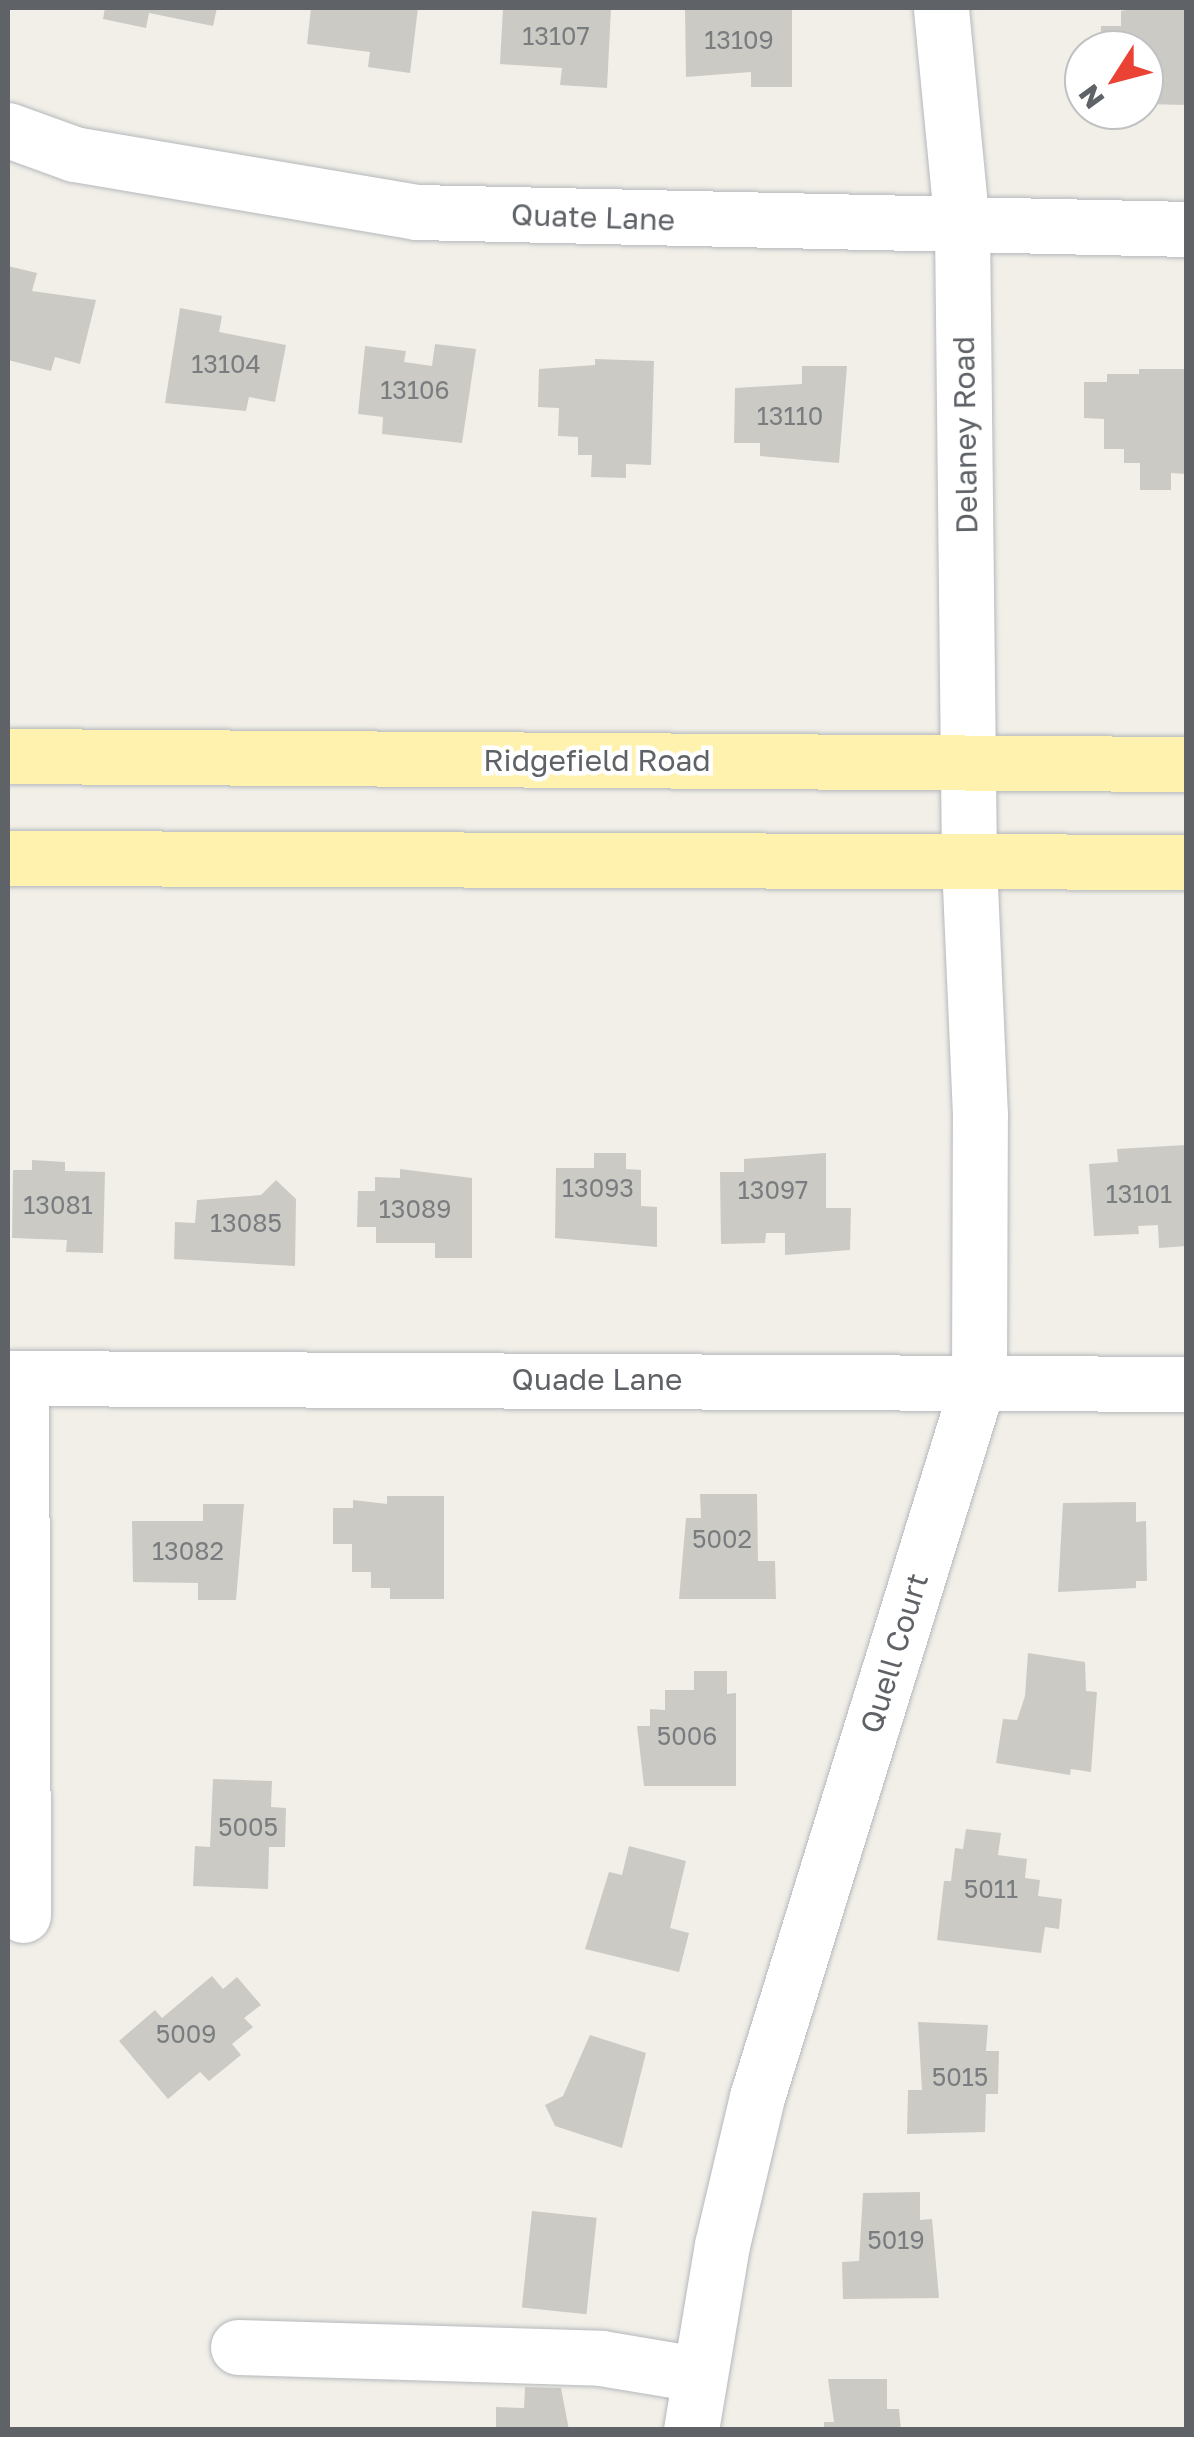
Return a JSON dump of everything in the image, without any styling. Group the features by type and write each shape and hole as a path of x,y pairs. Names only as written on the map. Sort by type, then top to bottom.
{"main road":[{"name":"Ridgefield Road","path":"8,756 1186,764"},
{"path":"8,858 1186,862"}],"street":[{"name":"Delaney Road","path":"941,8 962,228 969,862"},
{"name":"Quate Lane","path":"8,130 74,154 416,212 962,228 1186,229"},
{"name":"Quell Court","path":"691,2430 698,2374 757,2097 979,1380 980,1115 969,862"},
{"name":"Quade Lane","path":"14,1378 1186,1384"},
{"path":"14,1378 23,1915"},
{"path":"238,2347 600,2358 698,2374"}],"building":[{"path":"105,8 217,8 213,26 149,13 146,28 103,19"},
{"path":"311,8 418,8 410,73 368,67 370,52 307,44"},
{"path":"503,8 611,8 607,88 560,85 562,68 500,64"},
{"path":"685,8 792,8 792,87 751,87 751,72 686,77"},
{"path":"1186,8 1186,105 1164,104 1164,30 1101,30 1101,26 1121,26 1121,11"},
{"path":"8,266 37,273 32,291 96,300 80,364 55,357 51,371 8,360"},
{"path":"180,308 222,316 219,332 286,345 275,402 249,397 246,411 165,403"},
{"path":"435,344 476,349 462,443 382,434 383,417 358,414 365,346 406,351 404,362 432,366"},
{"path":"595,359 654,361 651,465 626,464 626,478 591,477 592,455 578,455 578,437 558,436 559,408 538,407 539,369 595,365"},
{"path":"802,366 847,366 839,463 760,456 760,443 734,443 735,388 802,384"},
{"path":"1139,369 1186,369 1186,474 1171,473 1171,490 1140,490 1140,463 1124,463 1124,449 1104,449 1104,419 1084,418 1084,382 1107,382 1107,374 1139,374"},
{"path":"1186,1145 1186,1246 1159,1248 1158,1225 1138,1226 1139,1234 1094,1236 1089,1164 1118,1162 1117,1149"},
{"path":"594,1153 626,1153 626,1169 641,1170 641,1206 657,1207 657,1247 555,1238 556,1168 594,1168"},
{"path":"826,1153 826,1208 851,1208 850,1250 785,1255 785,1233 766,1233 765,1243 721,1244 720,1172 744,1172 744,1159"},
{"path":"32,1160 65,1162 65,1171 105,1172 103,1253 66,1252 67,1240 12,1238 13,1170 32,1170"},
{"path":"400,1169 472,1178 472,1258 435,1258 435,1243 376,1243 376,1227 357,1227 358,1191 375,1191 375,1177 400,1178"},
{"path":"276,1180 296,1199 295,1266 174,1259 175,1222 195,1223 197,1200 261,1195"},
{"path":"700,1494 757,1494 758,1561 775,1561 776,1599 679,1599 686,1518 701,1518"},
{"path":"387,1496 444,1496 444,1599 390,1599 390,1588 371,1588 371,1572 352,1572 352,1544 333,1544 333,1508 353,1508 353,1500 387,1504"},
{"path":"1136,1502 1136,1522 1146,1521 1147,1581 1136,1581 1136,1588 1058,1592 1063,1503"},
{"path":"203,1504 244,1504 236,1600 198,1600 198,1583 133,1582 132,1521 203,1521"},
{"path":"1028,1653 1085,1662 1086,1691 1097,1692 1091,1772 1071,1769 1070,1775 996,1763 1003,1719 1017,1720 1025,1696"},
{"path":"694,1671 727,1671 727,1694 736,1693 736,1786 644,1786 637,1726 650,1726 650,1709 665,1710 665,1690 694,1690"},
{"path":"213,1779 272,1781 271,1807 286,1808 285,1847 269,1847 268,1889 193,1886 195,1846 210,1847"},
{"path":"966,1829 1001,1833 998,1855 1027,1859 1025,1878 1040,1880 1038,1896 1062,1899 1059,1929 1045,1927 1041,1953 937,1940 944,1881 951,1881 955,1848 963,1849"},
{"path":"629,1846 686,1861 670,1928 689,1933 679,1972 585,1949 609,1872 622,1875"},
{"path":"212,1976 223,1989 237,1977 261,2005 244,2018 253,2027 232,2044 241,2055 209,2081 200,2072 168,2099 119,2041 155,2010 162,2018"},
{"path":"918,2022 988,2025 986,2051 999,2051 998,2094 986,2094 985,2132 907,2134 908,2090 922,2090"},
{"path":"590,2035 646,2053 622,2148 555,2126 545,2105 563,2096"},
{"path":"920,2192 920,2220 932,2219 939,2298 843,2299 842,2262 859,2261 863,2193"},
{"path":"532,2211 597,2218 587,2314 522,2307"},
{"path":"828,2379 887,2379 887,2409 899,2409 901,2430 824,2430 824,2422 834,2422"},
{"path":"525,2387 561,2388 569,2430 496,2430 496,2407 524,2408"}]}
